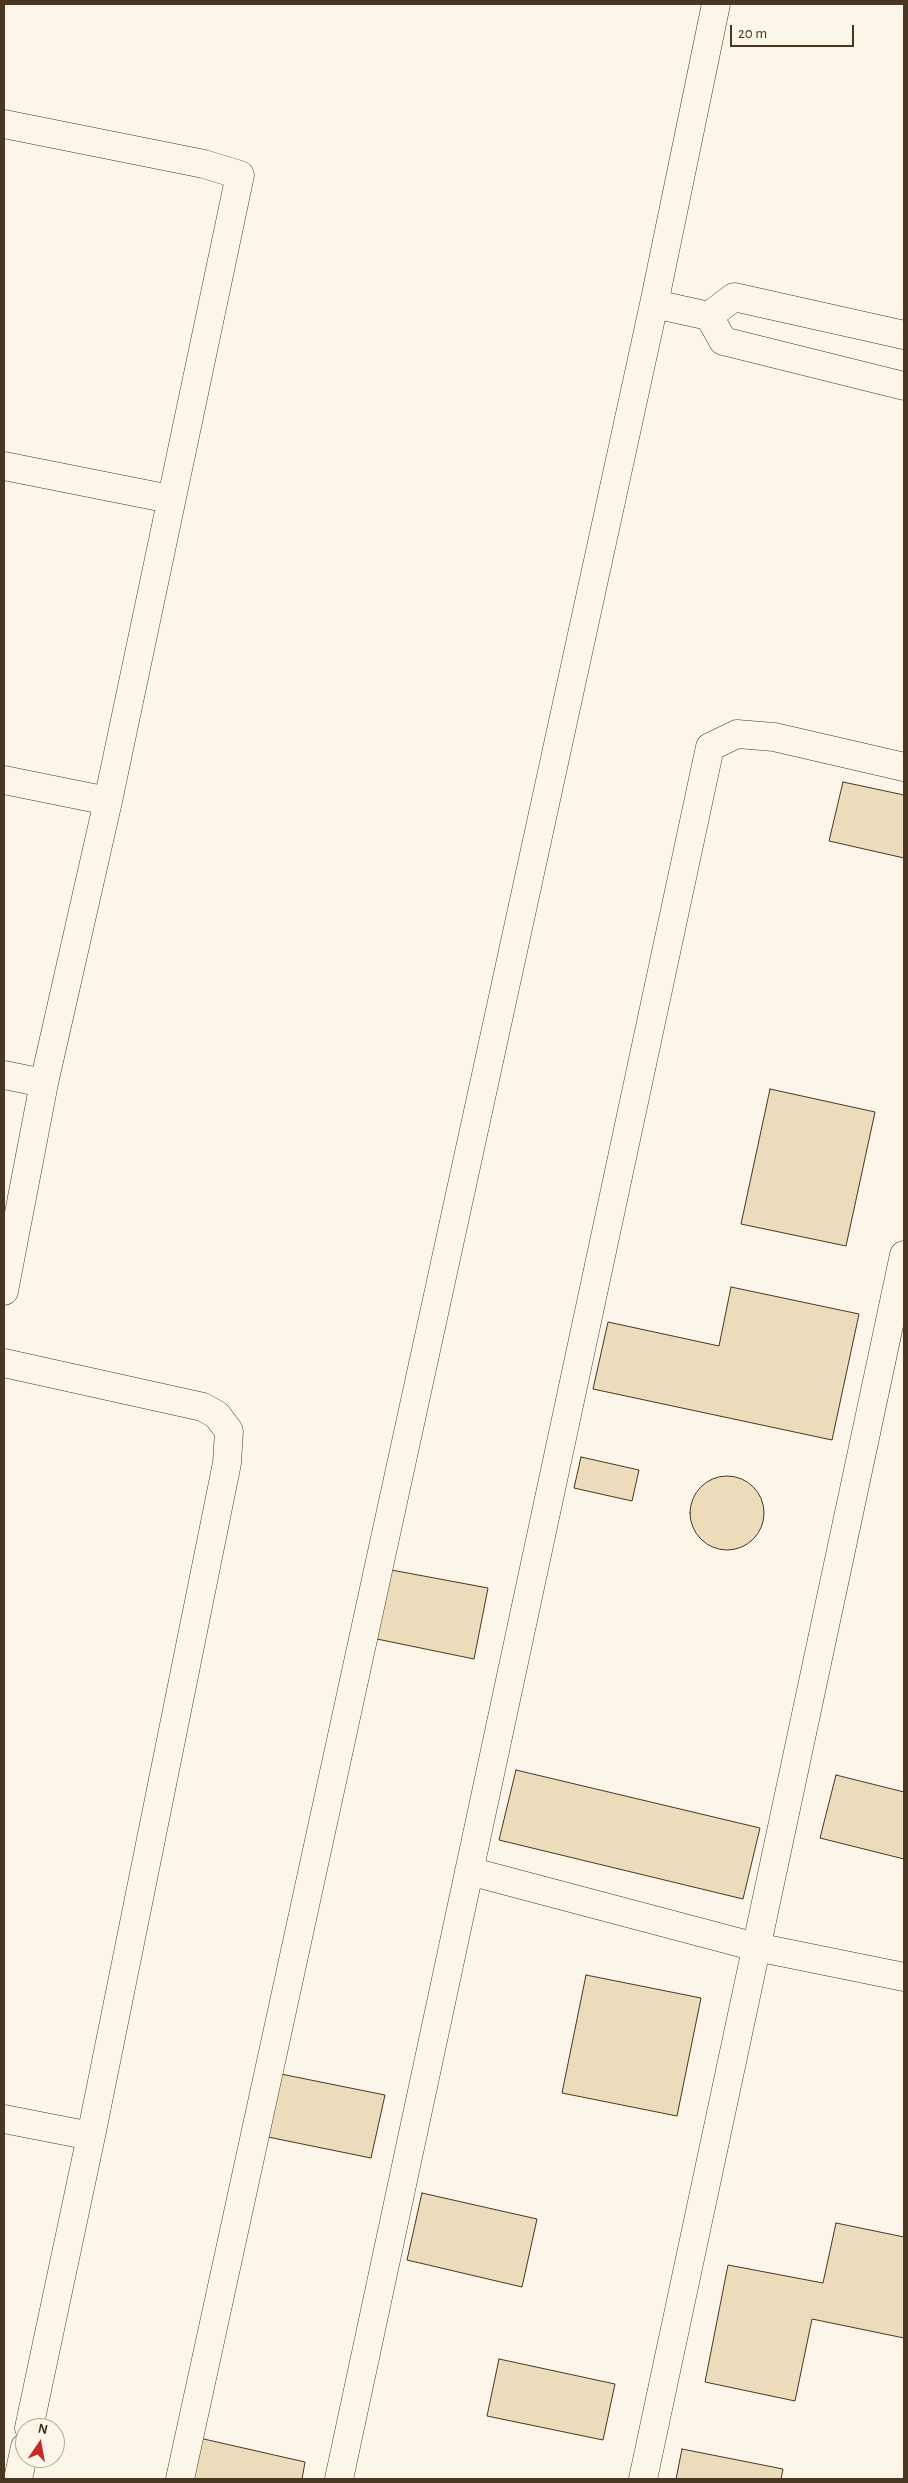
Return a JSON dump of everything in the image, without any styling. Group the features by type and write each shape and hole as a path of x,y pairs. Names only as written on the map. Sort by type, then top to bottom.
{"street":[{"path":"180,2479 654,304 716,4"},
{"path":"4,124 204,164 240,175 170,499 108,802 44,1083 4,1291"},
{"path":"710,316 734,297 904,335"},
{"path":"654,304 710,316"},
{"path":"710,316 723,341 904,386"},
{"path":"4,466 170,499"},
{"path":"339,2479 710,747 737,734 774,737 904,767"},
{"path":"4,780 108,802"},
{"path":"4,1075 44,1083"},
{"path":"642,2479 904,1255"},
{"path":"4,1363 203,1407 217,1415 229,1430 227,1462 91,2136 31,2418"},
{"path":"469,1870 756,1947 904,1977"},
{"path":"4,2119 91,2136"}],"building":[{"path":"843,782 904,795 904,858 829,841"},
{"path":"770,1089 875,1112 846,1246 741,1224"},
{"path":"731,1287 859,1314 832,1440 593,1389 608,1322 719,1346"},
{"path":"581,1457 639,1470 632,1501 574,1488"},
{"path":"727,1476 748,1482 758,1492 764,1513 758,1534 748,1544 727,1550 706,1544 696,1534 690,1513 696,1492 706,1482"},
{"path":"386,1569 488,1588 474,1659 372,1638"},
{"path":"516,1770 760,1828 743,1899 499,1840"},
{"path":"836,1775 904,1792 904,1859 820,1838"},
{"path":"586,1975 701,1998 677,2116 562,2093"},
{"path":"276,2073 385,2095 371,2158 263,2136"},
{"path":"422,2193 537,2219 522,2287 407,2260"},
{"path":"836,2223 904,2237 904,2338 812,2319 795,2401 705,2382 728,2265 823,2283"},
{"path":"499,2359 615,2384 603,2440 487,2416"},
{"path":"195,2437 305,2462 302,2479 186,2479"},
{"path":"682,2449 783,2469 781,2479 676,2479"}]}
